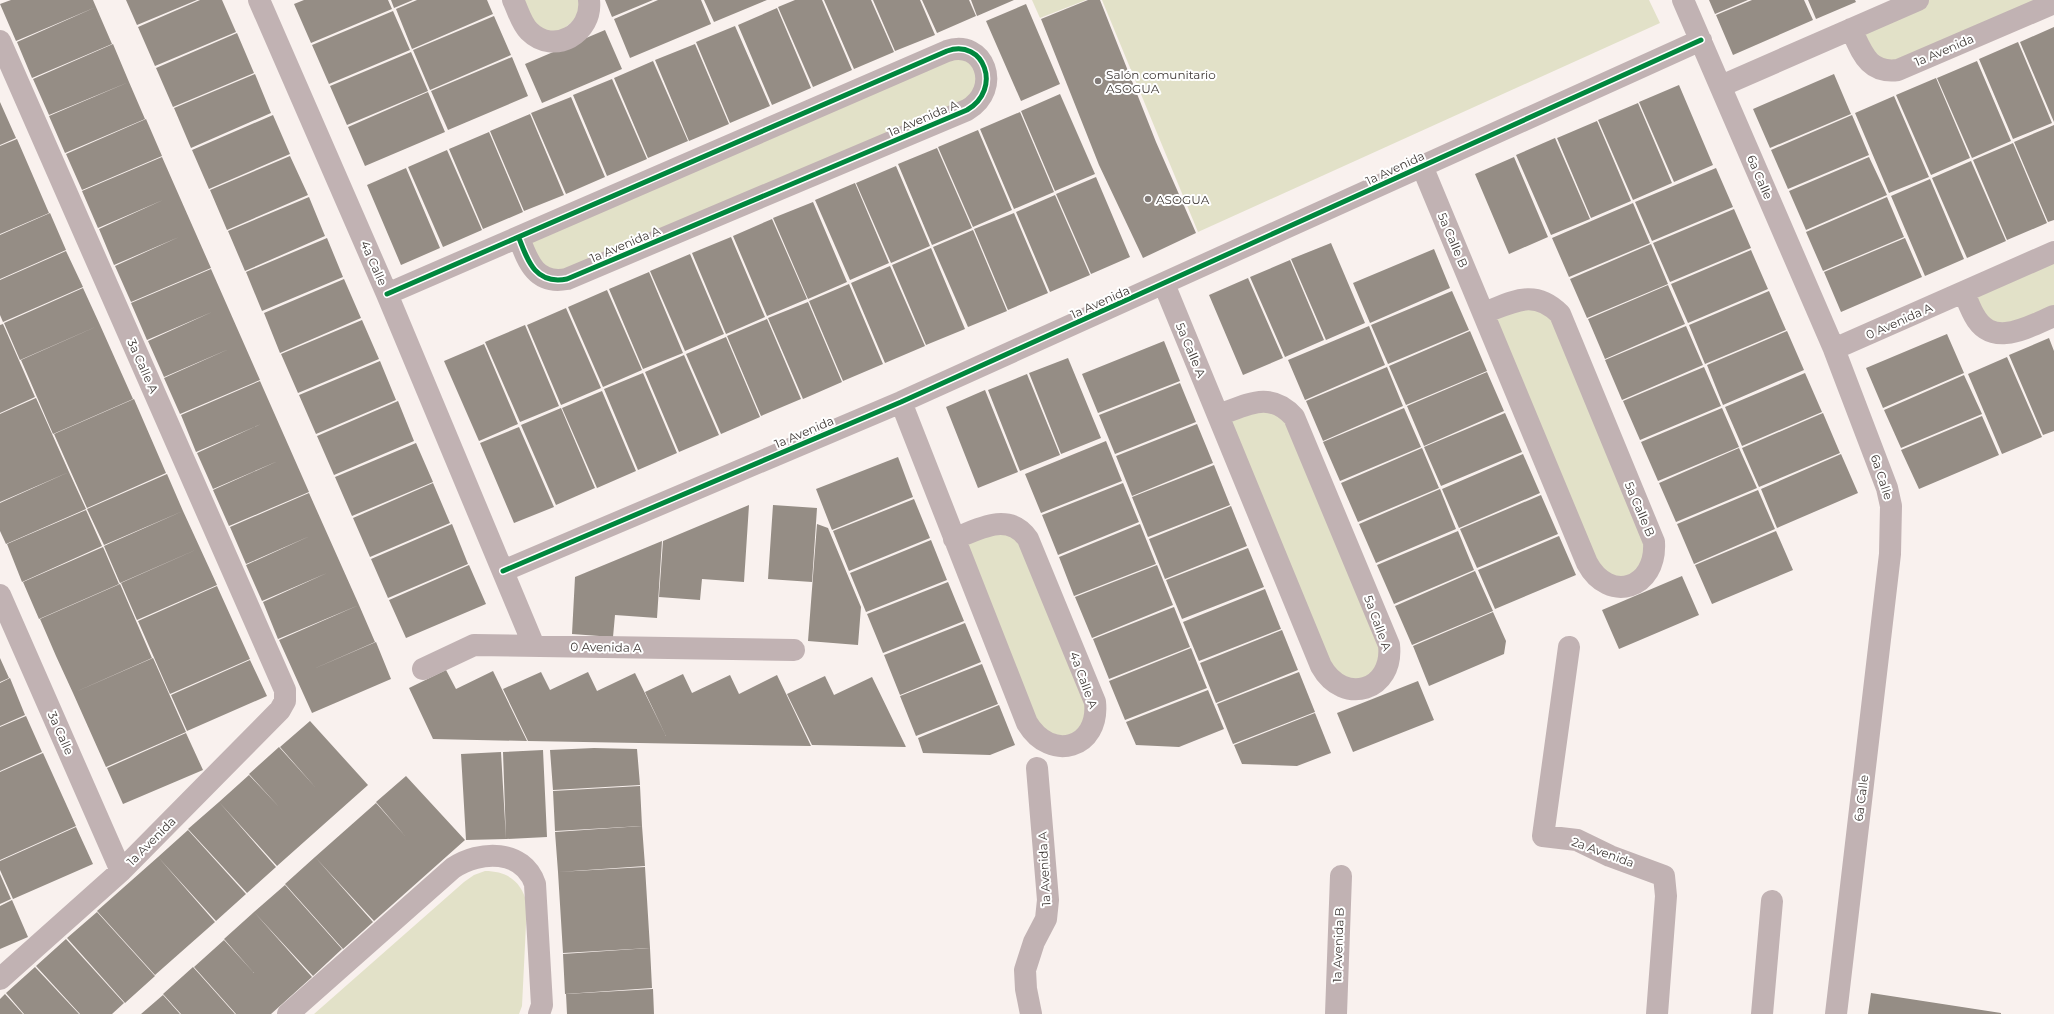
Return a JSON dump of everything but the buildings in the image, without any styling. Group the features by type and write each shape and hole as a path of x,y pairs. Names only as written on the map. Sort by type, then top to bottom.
{"street":[{"name":"4a Calle","path":"259,0 387,294 534,646"},
{"path":"513,0 528,30 538,38 549,42 567,39 582,29 588,18 589,0"},
{"name":"6a Calle","path":"1683,0 1834,349 1887,488 1891,506 1890,554 1836,1014"},
{"path":"1721,86 1918,0"},
{"name":"1a Avenida","path":"1851,29 1864,56 1870,64 1889,71 1898,70 2054,3"},
{"name":"1a Avenida","path":"503,572 901,402 1701,40"},
{"name":"3a Calle A","path":"0,41 285,690"},
{"name":"1a Avenida A","path":"387,294 520,238 951,50 964,49 971,52 980,60 985,69 987,80 983,96 976,105 967,110 566,280 550,280 536,272 527,259 520,238"},
{"name":"5a Calle B","path":"1422,166 1593,574 1602,582 1614,586 1626,586 1638,582 1647,575 1653,564 1655,553 1654,542 1560,314 1547,303 1532,298 1521,299 1484,313"},
{"name":"0 Avenida A","path":"1834,349 2054,252"},
{"name":"5a Calle A","path":"1164,284 1327,676 1336,685 1348,689 1360,689 1372,684 1381,677 1388,666 1390,656 1389,645 1294,417 1287,408 1277,403 1266,401 1255,402 1219,415"},
{"path":"1964,292 1974,317 1980,325 1993,332 2015,333 2054,316"},
{"name":"4a Calle A","path":"901,402 954,539 1033,734 1042,742 1054,746 1066,746 1078,742 1087,734 1094,724 1096,713 1095,702 1028,539 1017,527 1001,523 990,524 954,539"},
{"name":"3a Calle","path":"0,595 121,871"},
{"name":"0 Avenida A","path":"423,669 474,645 794,650"},
{"name":"2a Avenida","path":"1569,647 1543,836 1578,840 1610,856 1664,876 1666,896 1657,1014"},
{"name":"1a Avenida","path":"0,979 121,871 280,710 285,701 285,690"},
{"name":"1a Avenida A","path":"1031,1014 1026,989 1025,970 1034,942 1046,920 1048,900 1038,768"},
{"path":"288,1014 453,868 470,860 489,856 506,856 518,860 531,873 535,884 542,1005 539,1014"},
{"name":"1a Avenida B","path":"1336,1014 1341,876"},
{"path":"1762,1014 1772,901"}],"green space":[{"path":"513,0 589,0 590,7 549,41"},
{"path":"1032,0 1086,0 1040,18"},
{"path":"1102,0 1649,0 1660,23 1198,232"},
{"path":"1918,0 2054,0 1889,71 1851,29"},
{"path":"964,49 985,91 556,280 519,238"},
{"path":"2054,252 2054,316 2004,334 1964,292"},
{"path":"1542,300 1650,533 1647,575 1602,582 1484,313"},
{"path":"1277,403 1384,635 1381,677 1336,685 1219,415"},
{"path":"1011,525 1090,692 1087,734 1043,742 954,539"},
{"path":"485,871 501,873 513,879 522,890 527,904 522,1006 519,1014 314,1014 464,882 474,875"}],"cycle path":[{"path":"503,571 901,402 1701,40"},
{"path":"387,294 947,51 960,49 971,52 979,58 984,68 986,79 984,90 978,101 967,110 567,279 556,280 548,278 535,270 530,263 519,238"}],"place":[{"name":"Salón comunitario ASOGUA","path":"1098,81"},
{"name":"ASOGUA","path":"1148,199"}]}
